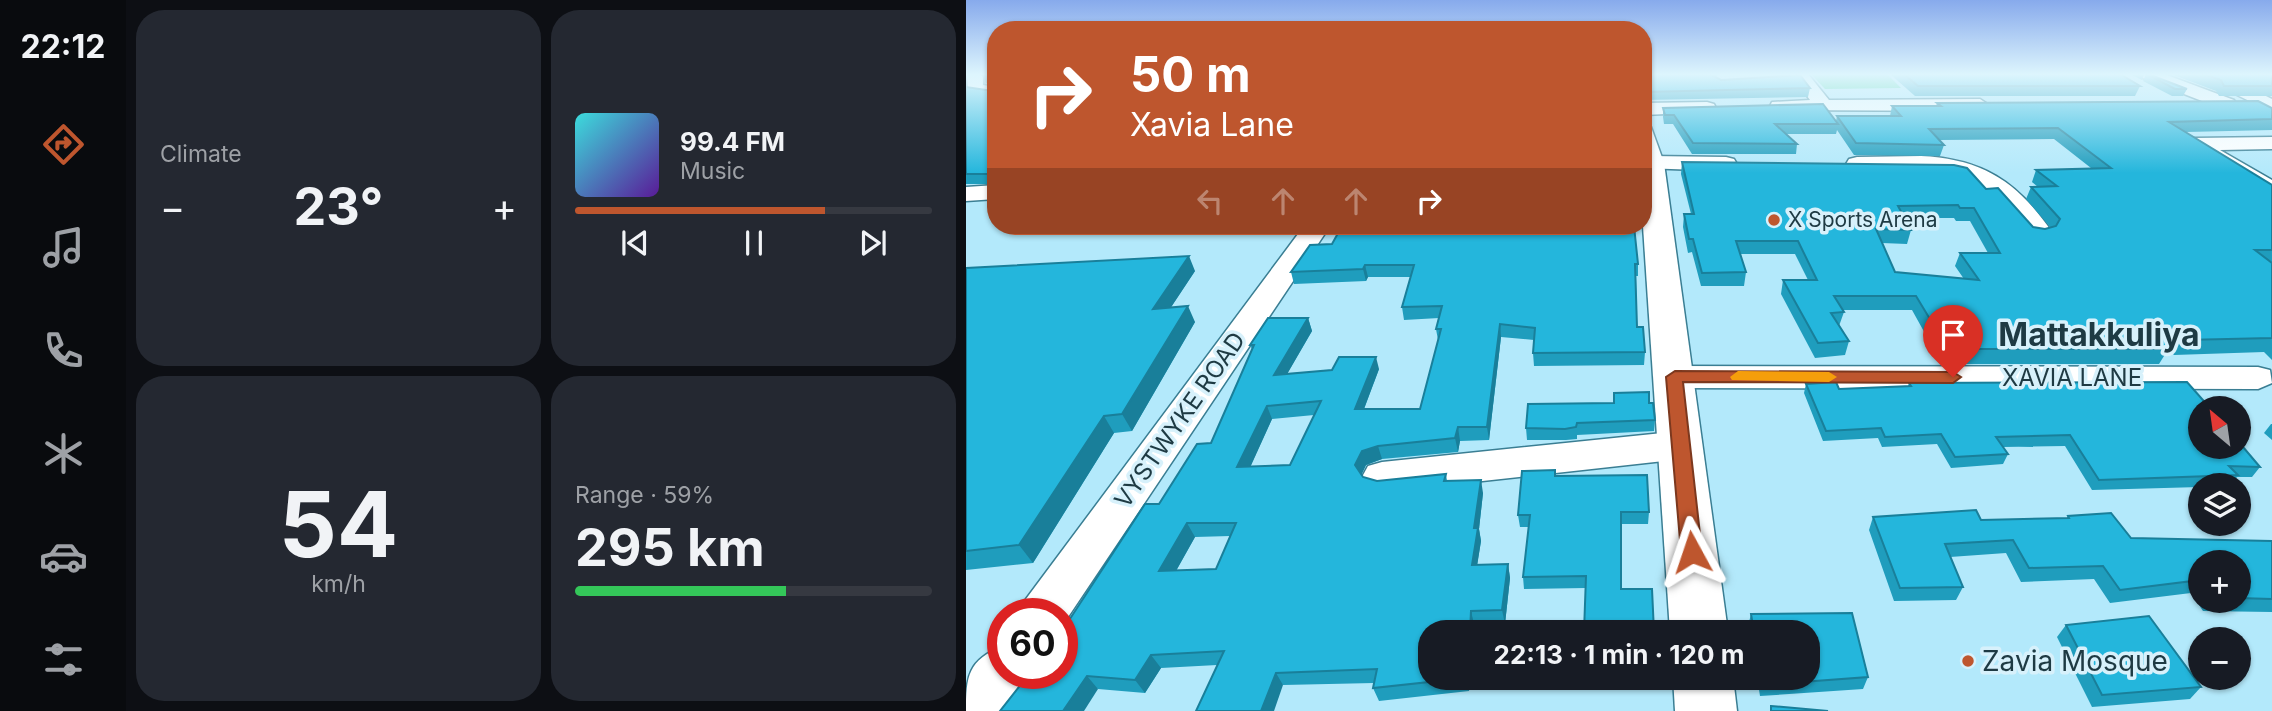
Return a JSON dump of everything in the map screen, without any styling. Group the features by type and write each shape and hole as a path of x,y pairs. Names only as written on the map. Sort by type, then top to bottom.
{"main road":[{"path":"1652,189 1675,377 1698,620"},
{"path":"1704,690 1706,711"}],"street":[{"path":"1652,109 1719,107"},
{"path":"2272,143 2196,144 2272,190"},
{"path":"1652,149 1747,164"},
{"path":"1829,164 1964,168 1981,174 2039,232"},
{"path":"966,194 987,193"},
{"name":"VYSTWYKE ROAD","path":"1054,598 1311,235"},
{"name":"XAVIA LANE","path":"1675,377 2258,378"},
{"path":"1382,477 1682,445"},
{"path":"975,711 990,689"}],"building":[{"path":"966,107 987,107 987,174 966,174"},
{"path":"1825,107 1838,124 1775,124 1797,144 1693,143 1674,115 1665,115 1663,108"},
{"path":"1893,107 2272,108 2272,119 2169,122 2272,185 2272,250 2255,250 2272,263 2272,338 2183,340 2178,336 2167,349 1948,349 1916,296 1834,296 1844,312 1831,313 1849,341 1818,343 1783,280 1817,280 1798,241 1736,241 1746,272 1702,273 1693,239 1689,239 1684,214 1694,214 1682,162 1954,165 1967,168 1986,189 1998,188 2033,227 2045,229 2056,226 2060,219 2031,187 2057,186 2036,170 2111,168 2058,128 1929,129 1944,145 1856,143 1837,116 1901,116","holes":["1958,205 1960,208 1974,208 2000,253 1960,253 1979,280 1895,272 1876,229 1911,230 1898,206"]},
{"path":"1337,235 1635,235 1638,264 1635,264 1637,327 1643,327 1645,352 1533,353 1535,328 1500,324 1487,427 1458,427 1455,438 1378,446 1362,451 1355,465 1363,477 1377,481 1446,474 1444,481 1481,480 1472,565 1508,564 1502,610 1471,611 1471,620 1418,620 1418,683 1373,688 1377,669 1276,673 1261,711 1196,711 1224,651 1151,655 1135,680 1087,676 1063,711 1000,711 1017,689 1078,689 1078,607 1145,504 1159,504 1197,444 1211,443 1254,345 1250,345 1268,318 1308,318 1274,375 1332,370 1339,357 1376,357 1355,409 1420,409 1441,329 1436,329 1442,306 1402,307 1414,265 1365,265 1363,269 1291,272 1310,245 1332,244","holes":["1321,401 1290,465 1237,467 1267,406","1187,523 1236,523 1216,569 1159,571"]},
{"path":"1189,256 1153,309 1188,306 1122,414 1104,416 1019,545 966,551 966,268"},
{"path":"1836,382 1839,389 1911,386 1909,383 2187,382 2199,396 2188,396 2188,459 2251,459 2251,456 2260,467 2229,466 2236,473 2188,473 2188,477 2099,480 2070,435 1996,437 2008,454 1955,457 1941,434 1885,437 1881,428 1826,431 1806,384"},
{"path":"1649,392 1649,403 1653,403 1655,420 1577,423 1576,427 1565,429 1526,428 1528,404 1614,403 1614,393"},
{"path":"1555,470 1555,476 1647,475 1649,512 1621,512 1621,589 1652,589 1653,620 1584,620 1586,576 1523,577 1530,515 1518,515 1522,471"},
{"path":"1976,510 1981,520 2069,518 2068,516 2111,513 2131,538 2272,541 2272,599 2251,598 2251,550 2188,550 2188,582 2120,590 2103,566 2029,568 2013,540 1945,544 1963,587 1900,588 1873,517"},
{"path":"1852,613 1868,677 1820,681 1820,620 1752,620 1751,614"},
{"path":"2149,616 2188,669 2188,688 2102,695 2066,625"},
{"path":"1771,706 1828,711 1771,711"}],"slow traffic":[{"path":"1738,377 1829,377"}],"place":[{"name":"X Sports Arena","path":"1774,220"},
{"name":"Zavia Mosque","path":"1968,661"}],"district":[{"name":"Mattakkuliya","path":"2099,335"}],"route":[{"path":"1692,552 1675,377 1953,377"}]}
